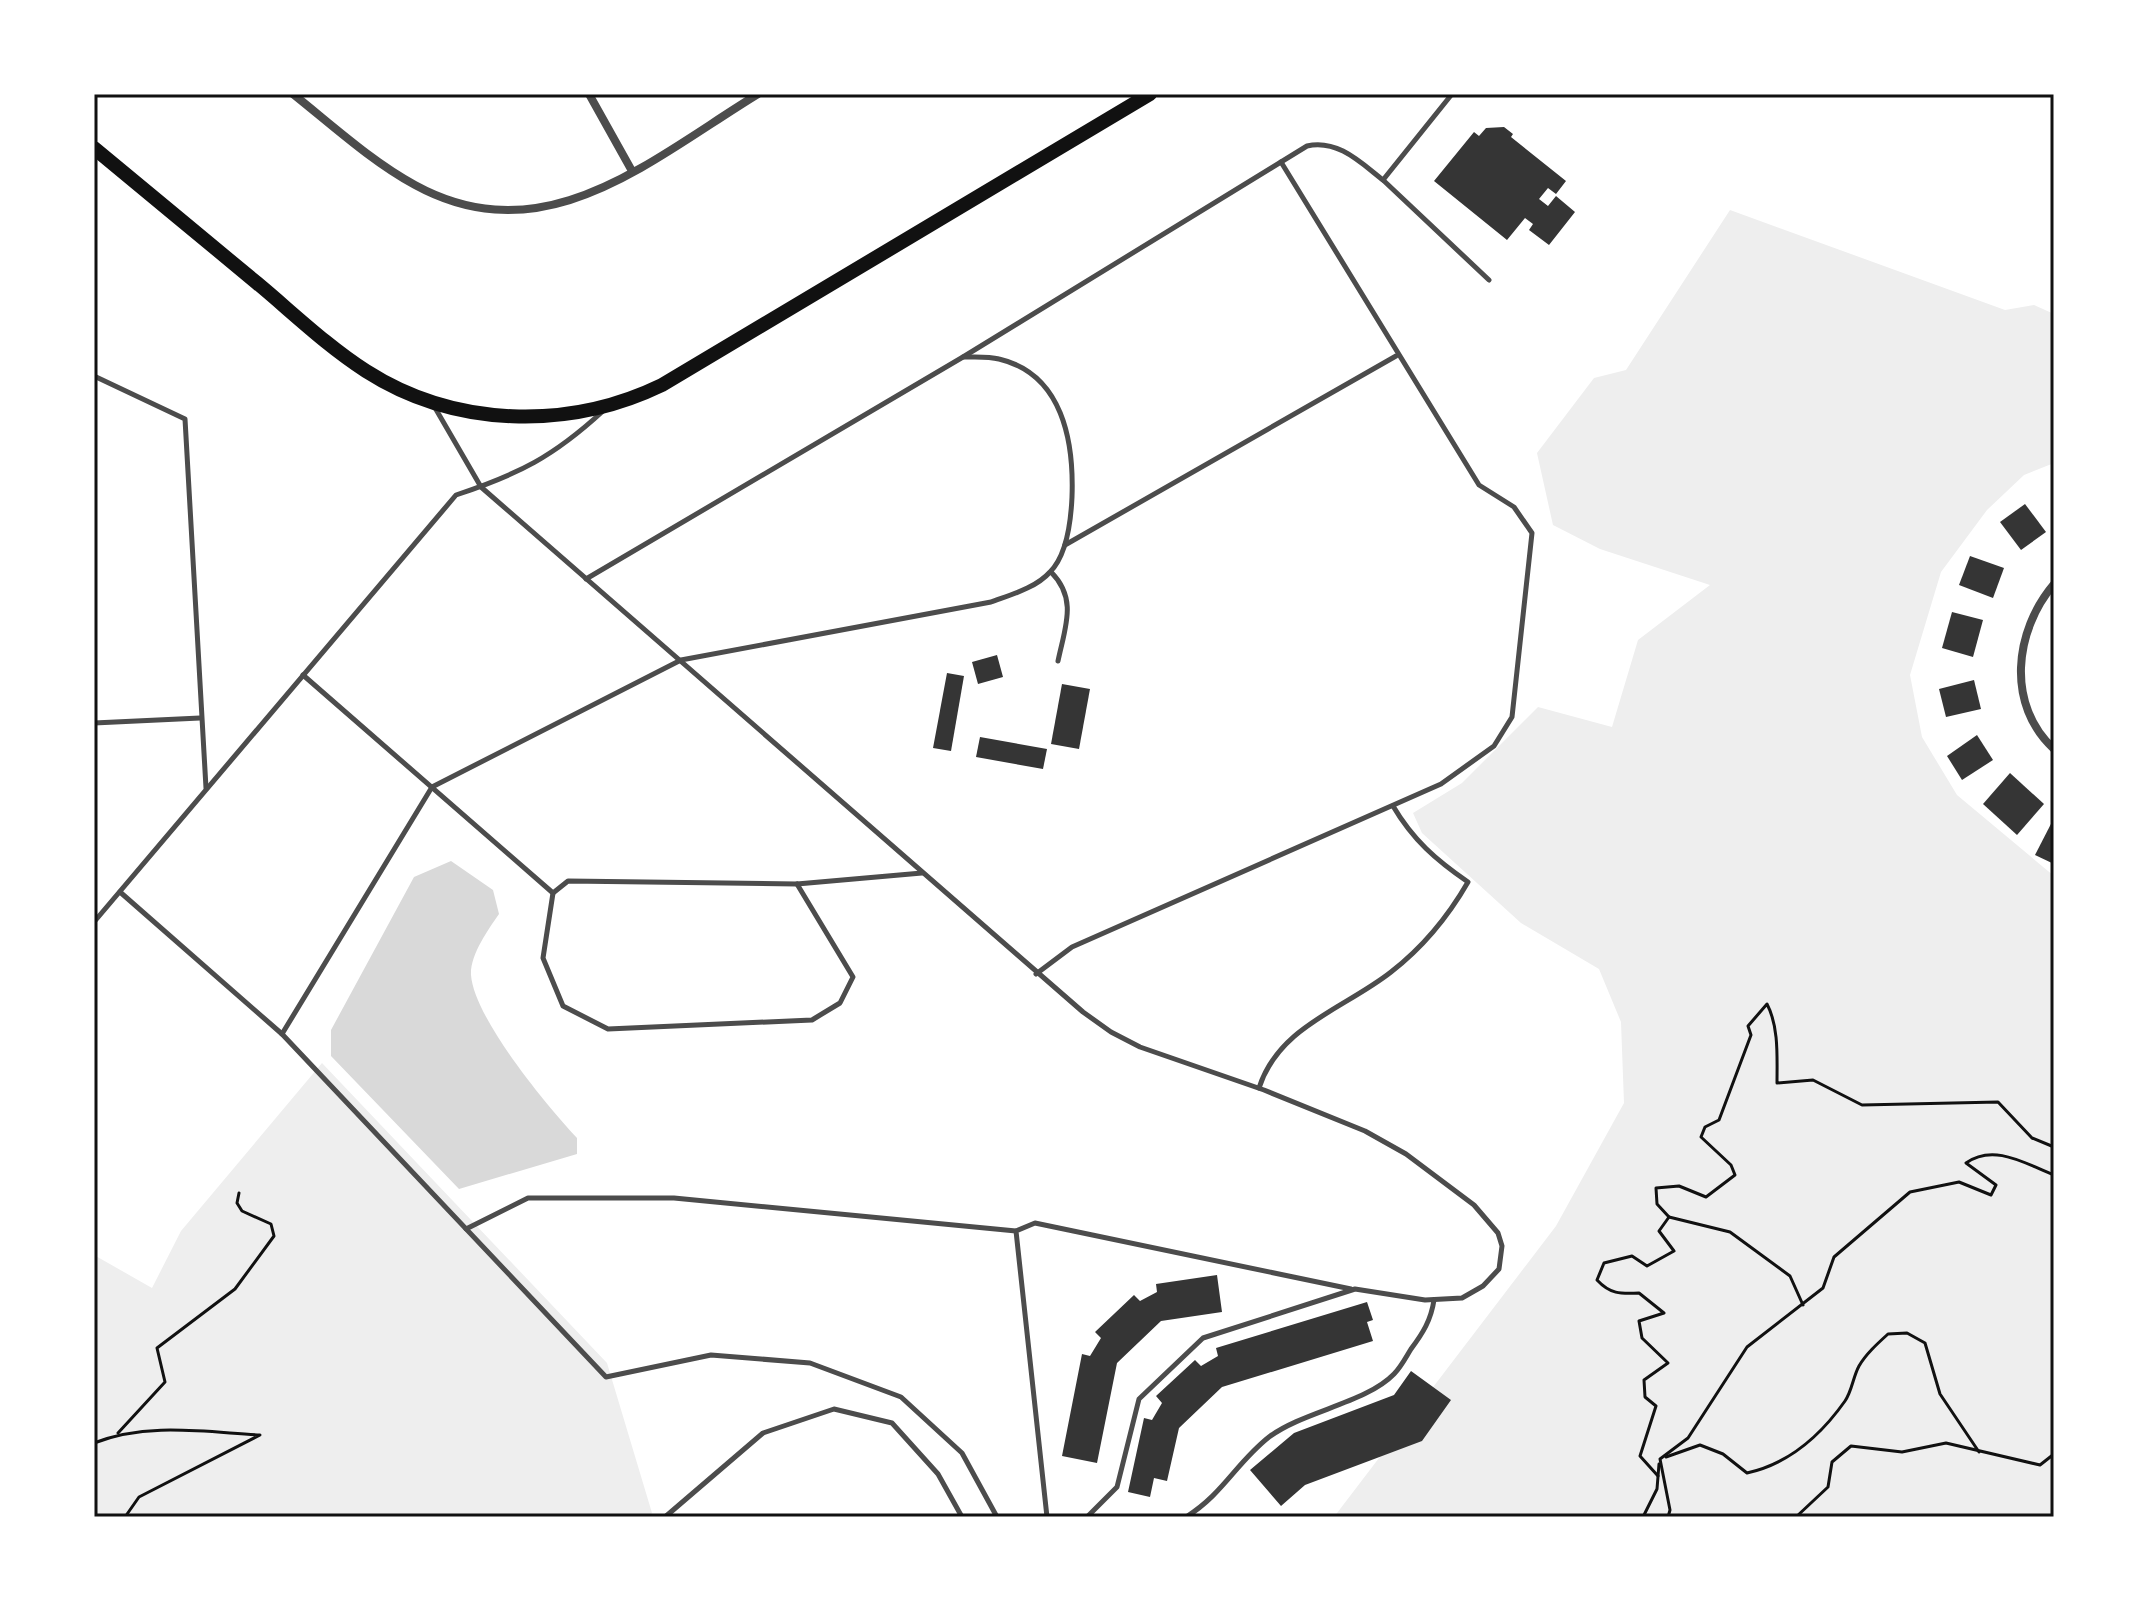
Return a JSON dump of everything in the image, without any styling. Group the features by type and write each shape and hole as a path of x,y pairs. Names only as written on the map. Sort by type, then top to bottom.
{"main road":[{"path":"94,148 364,370 433,403 518,417 606,408 662,385 1150,94"}],"street":[{"path":"293,94 376,161 415,185 452,202 516,211 552,206 593,195 758,94"},
{"path":"589,94 632,171"},
{"path":"2054,584 2031,620 2021,677 2022,699 2028,719 2054,749"}],"lane":[{"path":"1383,180 1452,94"},
{"path":"586,579 963,357 1307,146 1320,143 1348,153 1383,180 1489,280"},
{"path":"1036,974 1072,947 1441,784 1494,746 1512,717 1532,533 1514,507 1479,485 1396,356 1281,162"},
{"path":"1064,545 1396,356"},
{"path":"282,1034 432,787 681,660 991,602 1024,589 1051,572 1064,545 1071,510 1073,461 1064,414 1045,387 1019,366 998,358 963,357"},
{"path":"94,376 185,419 206,789"},
{"path":"433,403 456,450 481,487 1036,974 1111,1032 1140,1047 1259,1088 1365,1131 1406,1154 1486,1216 1498,1233 1502,1246 1499,1269 1483,1286 1462,1298 1434,1300 1355,1289 1035,1223 1016,1231 674,1198 528,1198 466,1229"},
{"path":"94,922 456,495 519,474 570,442 606,408"},
{"path":"1051,572 1065,585 1068,600 1058,661"},
{"path":"303,675 553,893"},
{"path":"94,723 200,718"},
{"path":"1259,1088 1264,1071 1282,1046 1314,1020 1391,972 1452,910 1468,882 1431,857 1408,831 1393,806"},
{"path":"797,884 853,977 840,1003 812,1020 608,1029 563,1006 543,958 553,893 568,881 797,884 922,873"},
{"path":"120,892 282,1034 606,1377 711,1355 810,1363 901,1397 962,1453 997,1517"},
{"path":"1016,1231 1047,1517"},
{"path":"1087,1517 1117,1487 1139,1399 1203,1338 1355,1289"},
{"path":"1186,1517 1211,1501 1249,1453 1273,1435 1292,1422 1381,1384 1394,1374 1431,1318 1434,1300"},
{"path":"665,1517 763,1433 834,1409 892,1423 938,1474 962,1517"}],"path":[{"path":"1803,1305 1790,1276 1730,1232 1669,1217 1657,1204 1656,1188 1679,1186 1706,1197 1735,1175 1731,1165 1701,1137 1705,1127 1719,1120 1751,1035 1748,1026 1767,1004 1773,1015 1777,1046 1777,1083 1813,1080 1862,1105 1998,1102 2032,1138 2054,1147"},
{"path":"1643,1517 1657,1489 1660,1459 1688,1438 1747,1347 1823,1288 1834,1257 1910,1192 1959,1182 1991,1195 1996,1185 1966,1163 1977,1155 1999,1153 2054,1175"},
{"path":"118,1433 165,1382 157,1348 235,1289 274,1236 271,1224 242,1211 237,1203 239,1193"},
{"path":"1658,1476 1640,1456 1656,1406 1645,1397 1644,1380 1668,1363 1642,1338 1639,1321 1664,1313 1639,1293 1615,1294 1597,1280 1604,1263 1632,1256 1647,1266 1674,1251 1659,1231 1669,1217"},
{"path":"1660,1459 1700,1445 1723,1454 1747,1473 1768,1469 1809,1443 1838,1410 1847,1399 1858,1368 1873,1348 1888,1334 1907,1333 1925,1343 1940,1394 1979,1452"},
{"path":"94,1443 118,1433 158,1429 260,1435 139,1497 125,1517"},
{"path":"1796,1517 1828,1487 1832,1462 1851,1446 1902,1452 1946,1443 2040,1465 2054,1454"},
{"path":"1660,1459 1670,1510 1668,1517"}],"shaded area":[{"path":"1730,210 2005,310 2034,305 2054,314 2054,463 2024,475 1987,510 1941,572 1910,675 1922,737 1957,795 2054,876 2054,1517 1334,1517 1556,1226 1624,1103 1621,1022 1599,969 1521,923 1422,833 1413,813 1462,783 1538,707 1612,727 1638,640 1710,585 1600,549 1553,525 1537,453 1594,378 1626,370"},
{"path":"451,861 493,890 499,914 473,959 471,975 475,993 514,1061 577,1138 577,1154 459,1189 331,1056 331,1030 414,877"},
{"path":"322,1063 607,1363 652,1513 648,1517 94,1517 94,1255 152,1288 181,1231"}],"building":[{"path":"1504,127 1513,134 1511,137 1566,181 1556,194 1548,188 1539,199 1548,206 1556,196 1575,212 1549,245 1529,230 1533,224 1525,218 1507,240 1434,181 1474,132 1479,136 1486,128"},
{"path":"2025,504 2046,532 2021,550 2000,522"},
{"path":"1970,556 2004,568 1993,598 1959,585"},
{"path":"1952,612 1983,620 1973,657 1942,648"},
{"path":"997,655 1003,677 978,684 972,662"},
{"path":"947,673 964,676 951,751 933,748"},
{"path":"1974,680 1981,709 1946,717 1939,689"},
{"path":"1062,684 1090,689 1079,749 1051,744"},
{"path":"1977,735 1993,760 1962,780 1947,756"},
{"path":"980,737 1047,749 1043,769 976,757"},
{"path":"2010,773 2044,804 2017,835 1983,804"},
{"path":"2054,818 2054,864 2035,855"},
{"path":"1217,1275 1222,1312 1161,1321 1117,1363 1097,1463 1062,1456 1082,1354 1090,1356 1101,1338 1095,1332 1134,1295 1140,1301 1157,1292 1156,1284"},
{"path":"1367,1302 1373,1320 1367,1322 1373,1341 1222,1387 1179,1428 1167,1481 1154,1478 1150,1497 1128,1492 1144,1418 1152,1420 1162,1403 1156,1396 1195,1360 1201,1366 1218,1356 1216,1348"},
{"path":"1411,1371 1451,1400 1422,1441 1305,1485 1281,1506 1250,1470 1294,1433 1394,1395"}]}
